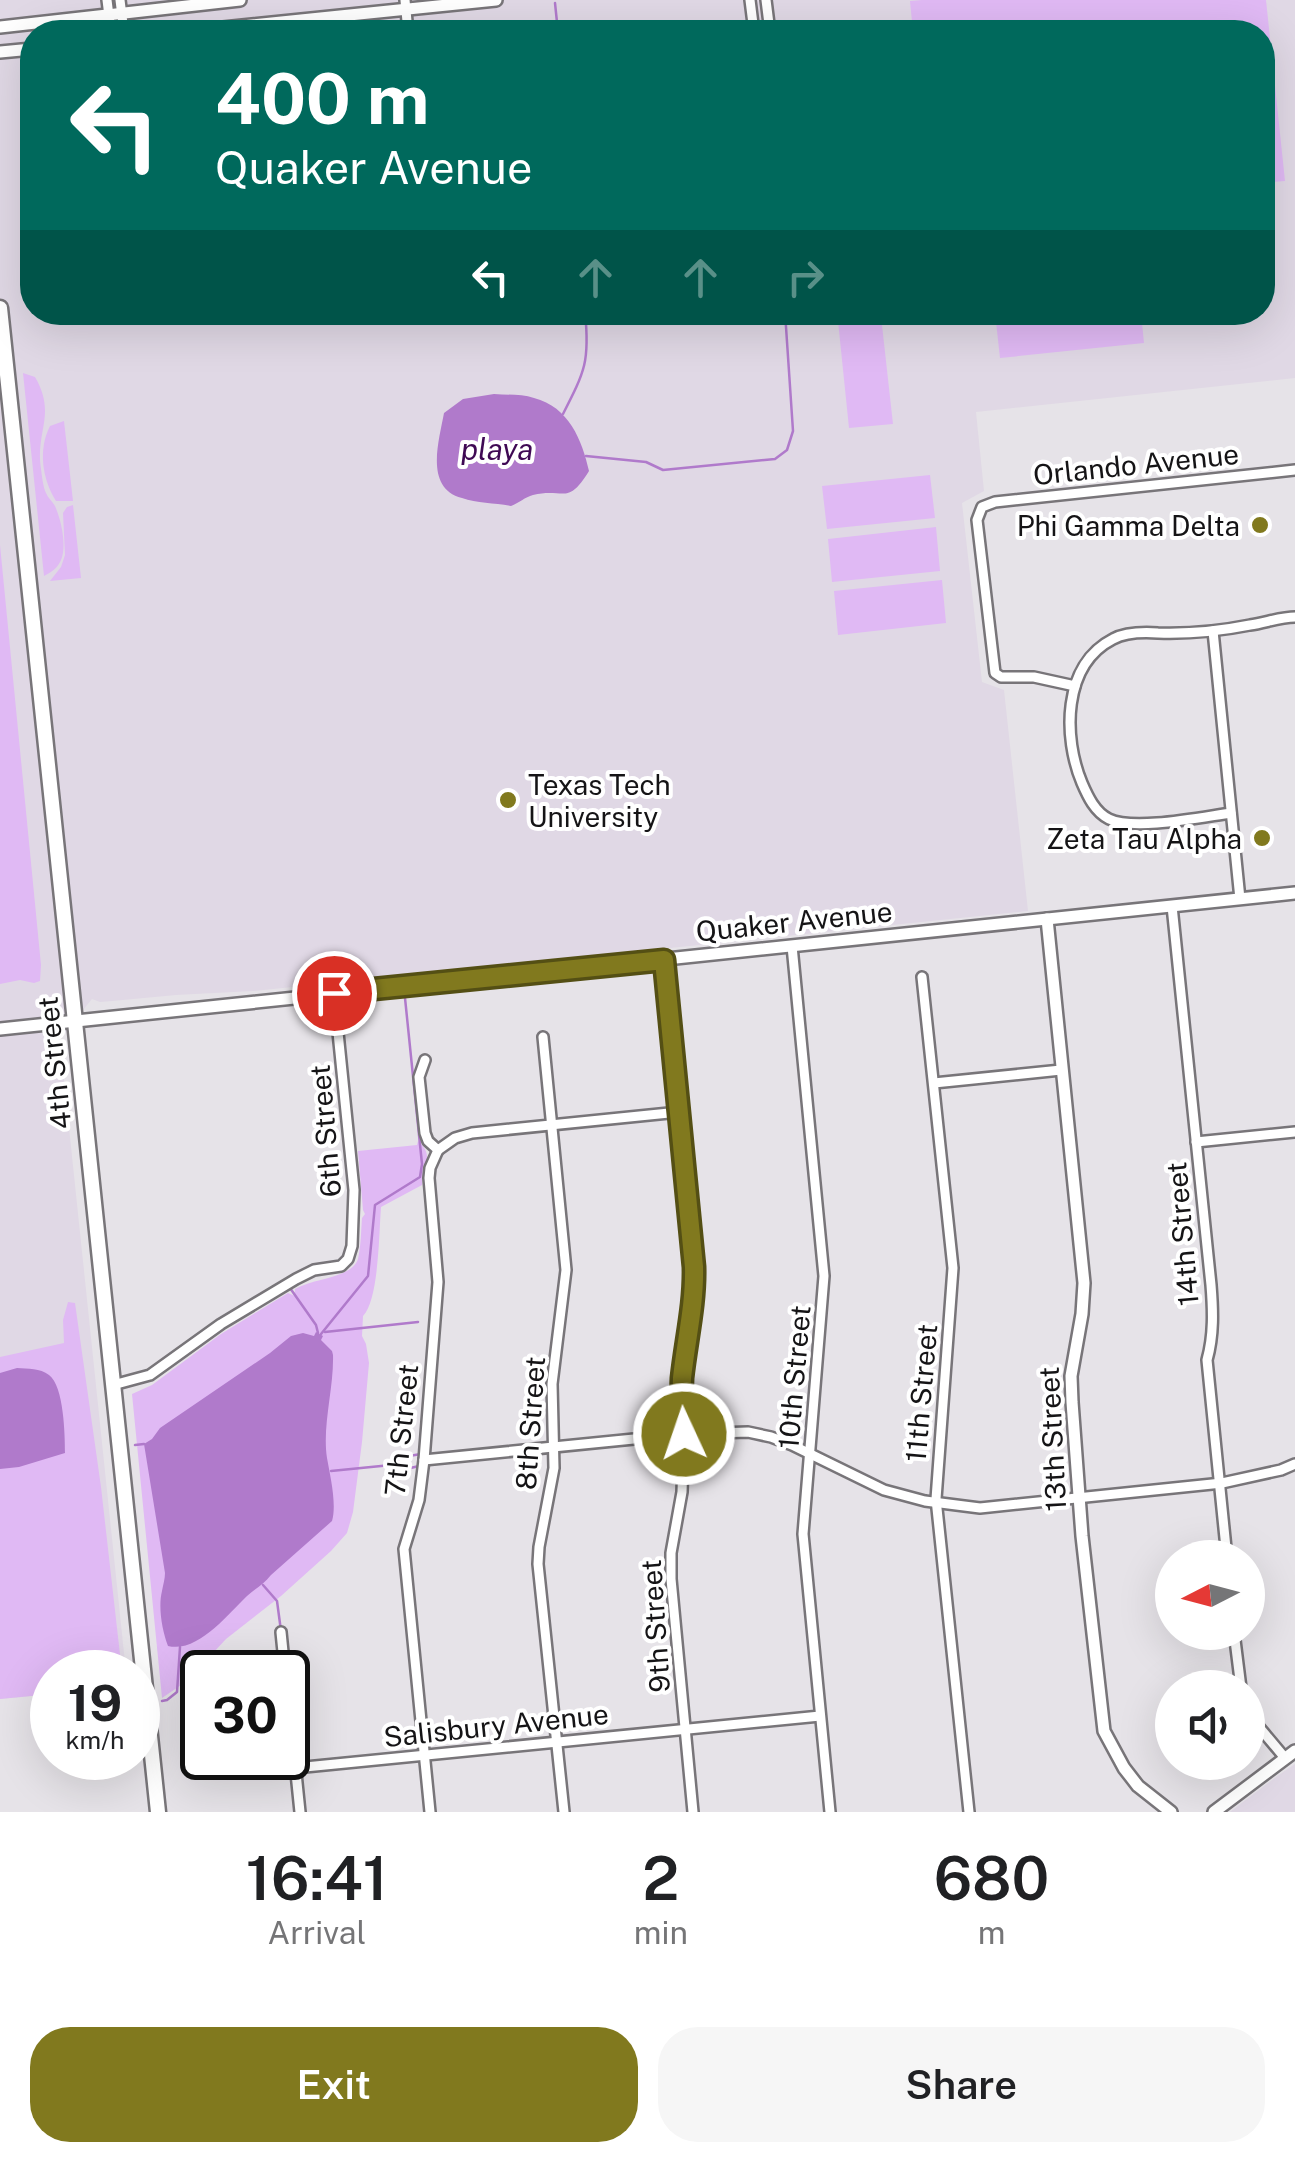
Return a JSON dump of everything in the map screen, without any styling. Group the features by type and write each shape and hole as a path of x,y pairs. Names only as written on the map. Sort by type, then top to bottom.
{"main road":[{"path":"48,20 240,0"},
{"path":"279,20 406,4 496,0"},
{"name":"4th Street","path":"0,308 158,1812"},
{"name":"Quaker Avenue","path":"0,1029 1295,893"},
{"name":"13th Street","path":"1047,919 1084,1283 1070,1376 1104,1731 1138,1786 1171,1812"},
{"path":"1214,1812 1290,1754"}],"street":[{"path":"107,0 117,10"},
{"name":"Orlando Avenue","path":"1075,686 1034,677 999,677 994,670 977,520 982,506 1295,470"},
{"path":"1231,813 1135,824 1112,821 1102,815 1087,794 1072,752 1070,728 1075,686 1088,658 1112,639 1133,633 1214,631 1295,616"},
{"path":"1214,631 1240,899"},
{"name":"14th Street","path":"1172,906 1213,1315 1207,1360 1224,1540"},
{"name":"10th Street","path":"792,946 824,1276 803,1534 830,1812"},
{"name":"9th Street","path":"664,960 694,1277 682,1380 682,1492 671,1552 693,1812"},
{"name":"11th Street","path":"922,977 953,1268 936,1503 969,1812"},
{"name":"6th Street","path":"113,1385 150,1375 220,1324 296,1278 314,1270 341,1266 348,1259 354,1190 334,993"},
{"name":"8th Street","path":"543,1037 566,1270 552,1384 554,1468 538,1564 564,1812"},
{"name":"7th Street","path":"426,1060 419,1077 425,1133 438,1150 430,1168 438,1270 424,1460 419,1500 404,1549 430,1812"},
{"path":"934,1083 1061,1070"},
{"path":"438,1150 455,1138 472,1133 680,1112"},
{"path":"1196,1142 1295,1132"},
{"path":"424,1460 684,1434 748,1432 772,1437 884,1490 936,1503 980,1508 1219,1484 1295,1464"},
{"path":"281,1632 283,1650"},
{"name":"Salisbury Avenue","path":"310,1767 820,1716"},
{"path":"1265,1732 1290,1754"},
{"path":"297,1780 300,1812"}],"shaded area":[{"name":"Texas Tech University","path":"0,0 1295,0 1295,378 976,412 984,491 962,503 982,682 1004,690 1028,911 253,991 100,1002 92,999 57,1042 124,1650 30,1650 30,1696 0,1699"},
{"path":"1266,0 1268,20 912,20 910,1"},
{"path":"1275,86 1285,181 1275,182"},
{"path":"838,325 882,325 893,424 849,428"},
{"path":"996,325 1142,325 1144,343 1000,358"},
{"path":"23,373 35,377 44,402 42,478 63,535 61,561 44,576"},
{"path":"64,421 73,501 56,501 43,464 50,426"},
{"path":"930,475 935,518 827,529 822,486"},
{"path":"73,505 81,578 50,581 65,555 63,513"},
{"path":"936,527 940,571 832,582 828,539"},
{"path":"0,545 41,965 40,981 34,983 20,980 0,984"},
{"path":"942,580 946,623 838,635 834,591"},
{"path":"418,1141 427,1156 422,1185 381,1207 375,1281 363,1316 362,1336 369,1363 353,1512 347,1533 281,1596 216,1650 180,1650 180,1686 162,1698 132,1394 152,1385 221,1334 288,1293 295,1296 295,1289 340,1274 354,1265 365,1214 358,1151 417,1145"},
{"path":"68,1302 75,1303 120,1650 30,1650 30,1696 0,1699 0,1357 64,1343 63,1320"},
{"path":"1295,1764 1295,1812 1230,1812 1276,1777"}],"water":[{"name":"playa","path":"494,394 534,398 565,417 578,437 589,471 575,489 564,494 533,495 511,506 462,498 442,484 437,450 444,413 463,399"},
{"path":"316,1332 323,1336 321,1340 333,1355 326,1446 332,1521 211,1631 190,1644 168,1646 161,1611 165,1573 144,1444 160,1428 291,1336 314,1336"},
{"path":"17,1368 42,1371 54,1381 63,1411 65,1453 0,1469 0,1373"}],"waterway":[{"path":"555,3 557,20"},
{"path":"563,414 584,365 586,325"},
{"path":"586,456 646,462 663,470 775,459 787,450 793,431 786,325"},
{"path":"321,1334 368,1276 375,1205 420,1177 422,1164 405,998"},
{"path":"290,1288 318,1333"},
{"path":"325,1332 418,1322"},
{"path":"135,1445 144,1444"},
{"path":"391,1465 403,1457 421,1454"},
{"path":"331,1471 391,1465 402,1470 419,1466"},
{"path":"263,1585 277,1601 281,1631"},
{"path":"162,1701 177,1692 180,1647"}],"place":[{"name":"Phi Gamma Delta","path":"1260,525"},
{"name":"Texas Tech University","path":"508,800"},
{"name":"Zeta Tau Alpha","path":"1262,838"}],"route":[{"path":"334,993 664,960 694,1267 682,1380 684,1434"}]}
